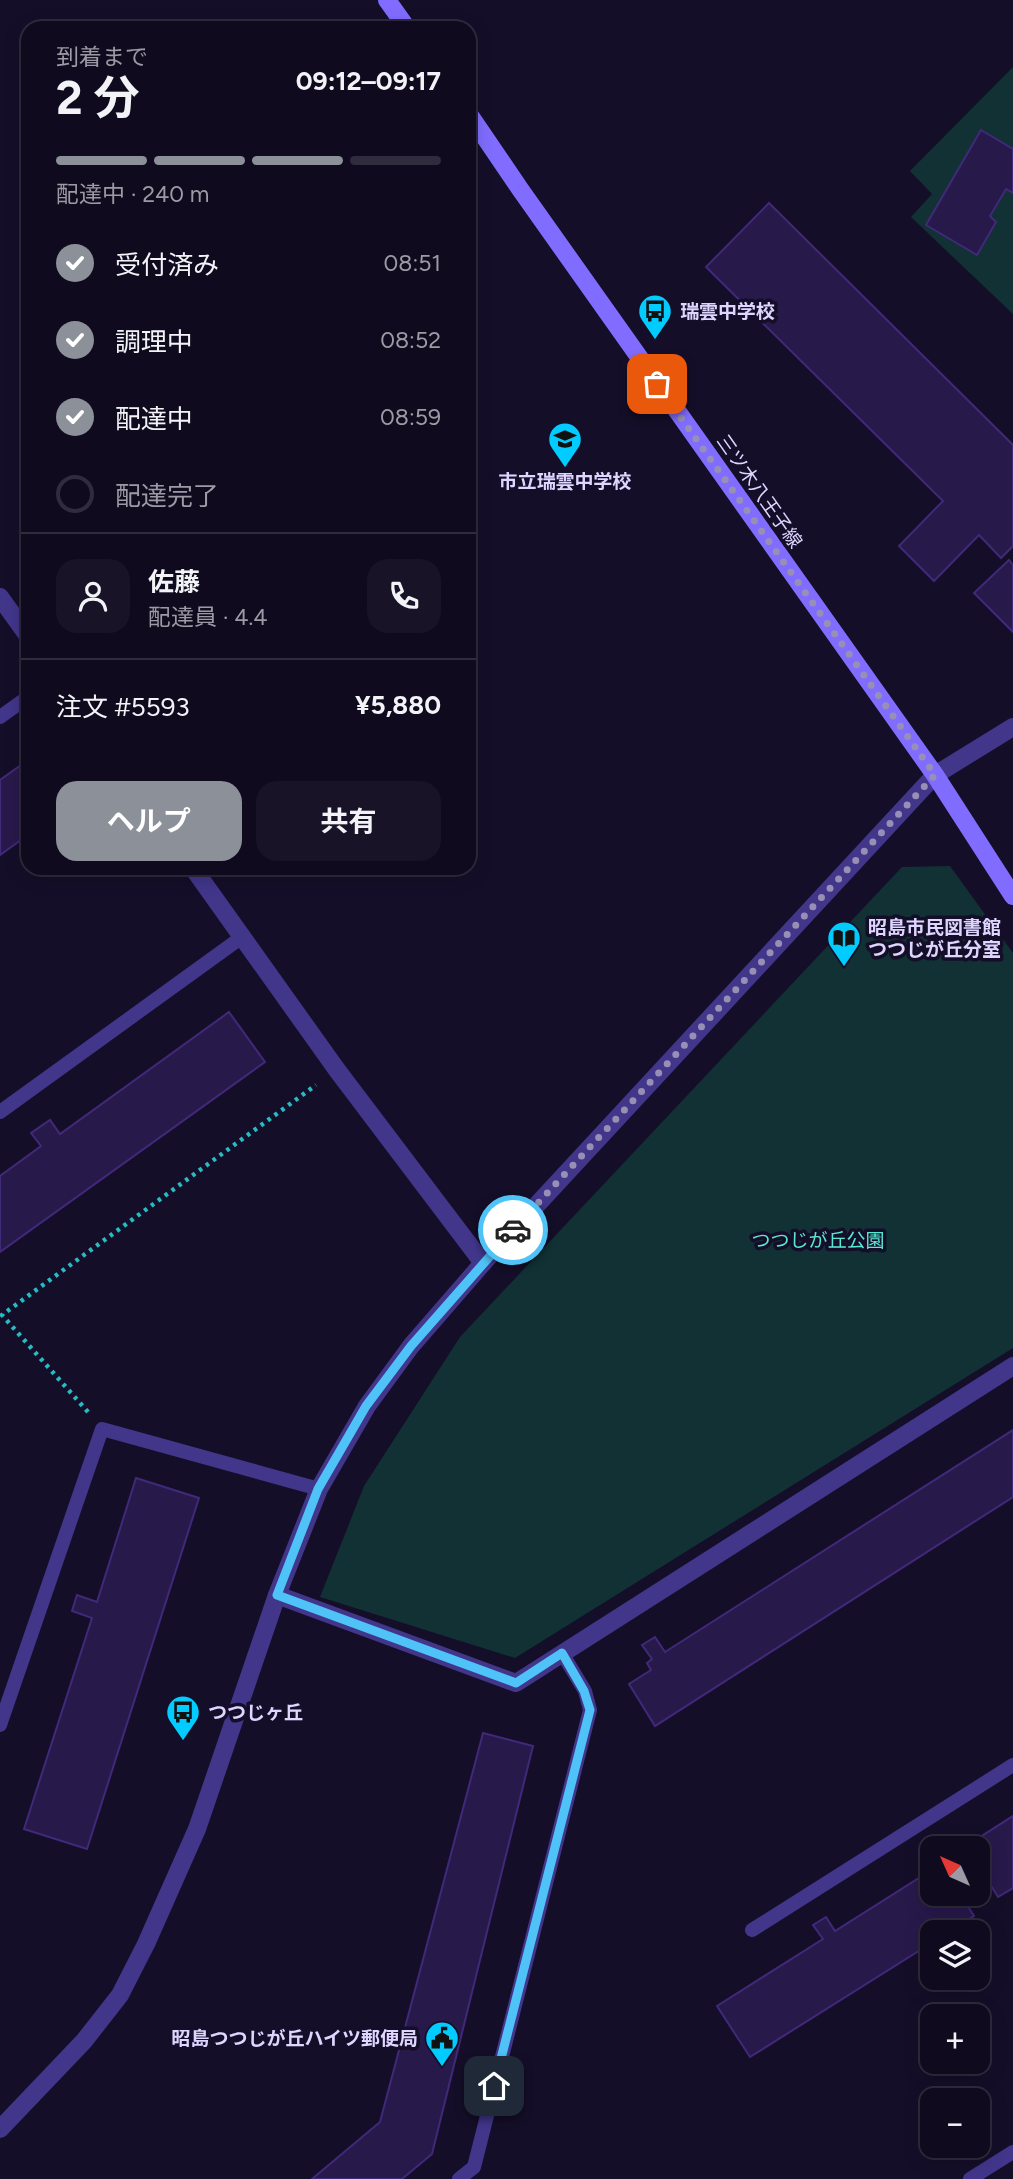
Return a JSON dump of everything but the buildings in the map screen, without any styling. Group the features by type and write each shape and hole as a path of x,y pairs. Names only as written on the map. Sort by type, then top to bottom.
{"main road":[{"path":"387,0 402,21"},
{"name":"三ツ木八王子線","path":"476,124 935,775 1013,895"}],"street":[{"path":"0,597 21,626"},
{"path":"0,2129 84,2041 120,1995 146,1944 197,1829 277,1595 318,1489 366,1406 411,1346 483,1263 935,775 1013,727"},
{"path":"198,875 337,1070 483,1263"},
{"path":"277,1595 516,1683 1013,1366"}],"lane":[{"path":"0,717 21,702"},
{"path":"0,1112 242,937"},
{"path":"0,1725 102,1429 318,1489"},
{"path":"459,2179 474,2167 590,1710 584,1691 562,1653"},
{"path":"752,1930 1013,1765"},
{"path":"970,2179 1013,2152"}],"path":[{"path":"102,1429 2,1315 337,1070"}],"green space":[{"path":"1013,67 1013,314 911,217 932,194 910,171"},
{"name":"つつじが丘公園","path":"950,866 1013,953 1013,1348 515,1658 320,1597 364,1486 460,1337 902,867"}],"way so far":[{"path":"513,1230 935,775 657,384"}],"place":[{"name":"瑞雲中学校","path":"655,341"},
{"name":"市立瑞雲中学校","path":"565,469"},
{"name":"昭島市民図書館 つつじが丘分室","path":"844,968"},
{"name":"つつじヶ丘","path":"183,1742"},
{"name":"昭島つつじが丘ハイツ郵便局","path":"442,2068"}],"route":[{"path":"494,2086 590,1710 584,1691 562,1653 516,1683 277,1595 318,1489 366,1406 411,1346 513,1230"}]}
